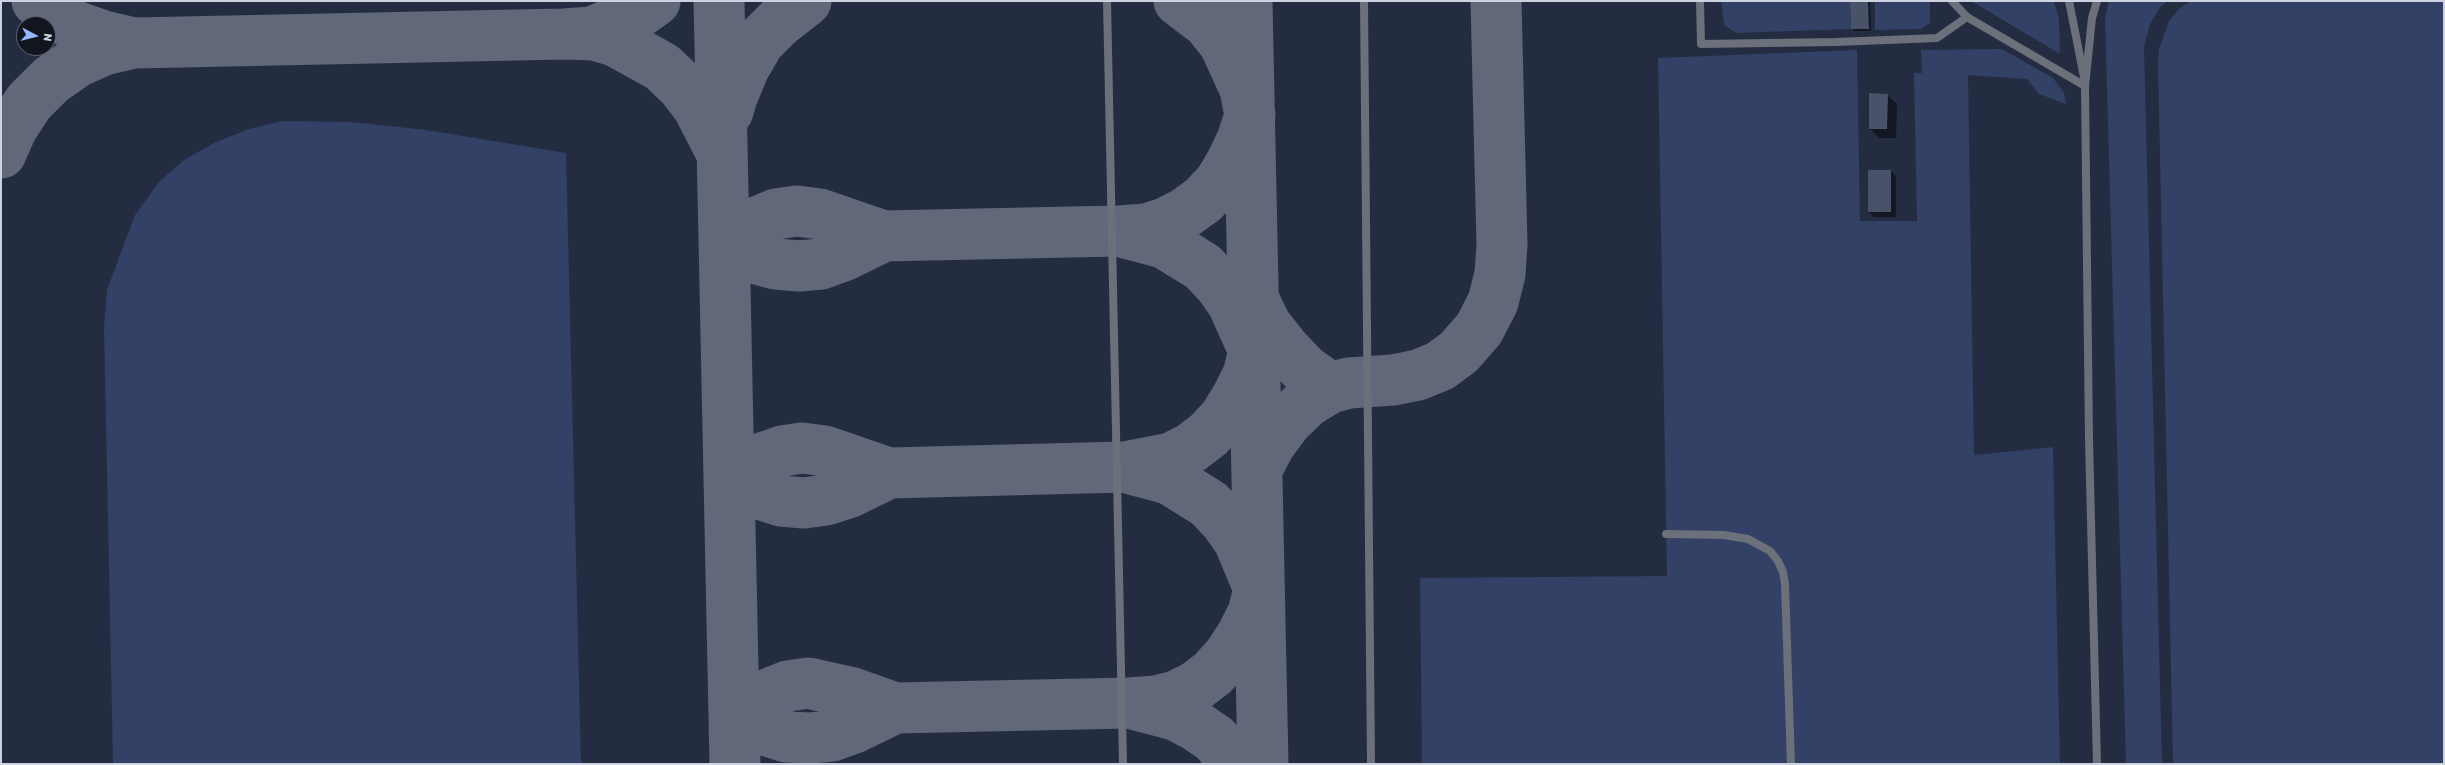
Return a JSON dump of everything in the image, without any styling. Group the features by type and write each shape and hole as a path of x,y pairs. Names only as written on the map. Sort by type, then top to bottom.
{"street":[{"path":"1107,1 1124,764"},
{"path":"1364,1 1371,764"},
{"path":"1700,1 1701,44 1844,42 1937,38 1968,17"},
{"path":"1952,1 1968,17 2085,86"},
{"path":"2069,1 2085,86"},
{"path":"2097,1 2092,18 2085,86 2089,440 2097,764"},
{"path":"1666,534 1724,535 1748,539 1770,551 1778,561 1783,572 1785,584 1791,764"}],"shaded area":[{"path":"1721,1 1850,1 1851,29 1736,33 1724,25"},
{"path":"1875,1 1930,1 1930,23 1921,29 1875,30"},
{"path":"1971,1 2054,1 2059,19 2060,54"},
{"path":"2109,1 2168,1 2161,6 2150,24 2144,47 2162,764 2126,764 2105,17"},
{"path":"2191,1 2444,1 2444,764 2173,764 2158,64 2159,49 2169,21 2180,8"},
{"path":"2002,49 2053,78 2064,93 2066,104 2039,94 2027,79 1968,75 1974,455 2053,447 2060,764 1422,764 1420,578 1667,576 1658,58 1857,50 1860,221 1917,221 1914,73 1922,73 1921,50"},
{"path":"282,121 352,122 426,130 566,153 581,764 113,764 104,326 107,290 135,215 159,182 184,160 214,143 249,129"}],"building":[{"path":"1850,1 1868,1 1869,29 1851,29"},
{"path":"1869,93 1888,94 1887,129 1869,129"},
{"path":"1868,170 1891,170 1891,212 1868,212"}],"taxiway":[{"path":"1,153 12,128 29,102 51,80 77,62 104,50 134,43 104,36 78,27 57,16 37,1"},
{"path":"655,1 641,11 592,32 564,34 594,35 615,41 662,67 682,86 698,107 720,150"},
{"path":"719,1 735,764"},
{"path":"728,111 744,68 759,42 779,22 806,1"},
{"path":"1119,231 1146,229 1165,223 1185,213 1203,200 1219,183 1231,163 1242,140 1250,115 1245,89 1224,43 1208,23 1179,1"},
{"path":"1247,1 1263,764"},
{"path":"1330,388 1349,383 1393,380 1418,375 1440,366 1459,352 1479,329 1493,302 1500,274 1502,245 1496,1"},
{"path":"134,43 564,34"},
{"path":"725,257 737,237 757,222 776,214 797,211 820,214 884,236 1118,231 1164,243 1203,267 1219,284 1233,304 1254,351 1248,375 1237,397 1224,418 1208,435 1191,448 1171,458 1124,467"},
{"path":"724,220 736,240 753,258 775,264 799,266 821,264 843,256 884,236"},
{"path":"1253,298 1266,325 1284,348 1305,370 1330,388 1307,402 1287,421 1270,444 1257,469"},
{"path":"730,494 743,474 762,458 782,451 802,448 825,451 889,473 1124,467 1169,479 1209,504 1225,521 1239,541 1259,589 1253,613 1242,635 1229,655 1213,673 1196,686 1176,696 1156,701 1129,703"},
{"path":"729,456 741,477 759,494 781,501 804,503 826,500 848,493 889,473"},
{"path":"734,731 749,709 768,694 788,686 808,683 853,693 895,708 1129,703 1175,715 1196,726 1215,739 1236,764"},
{"path":"734,692 747,712 764,730 786,737 810,738 832,736 854,728 895,708"}]}
